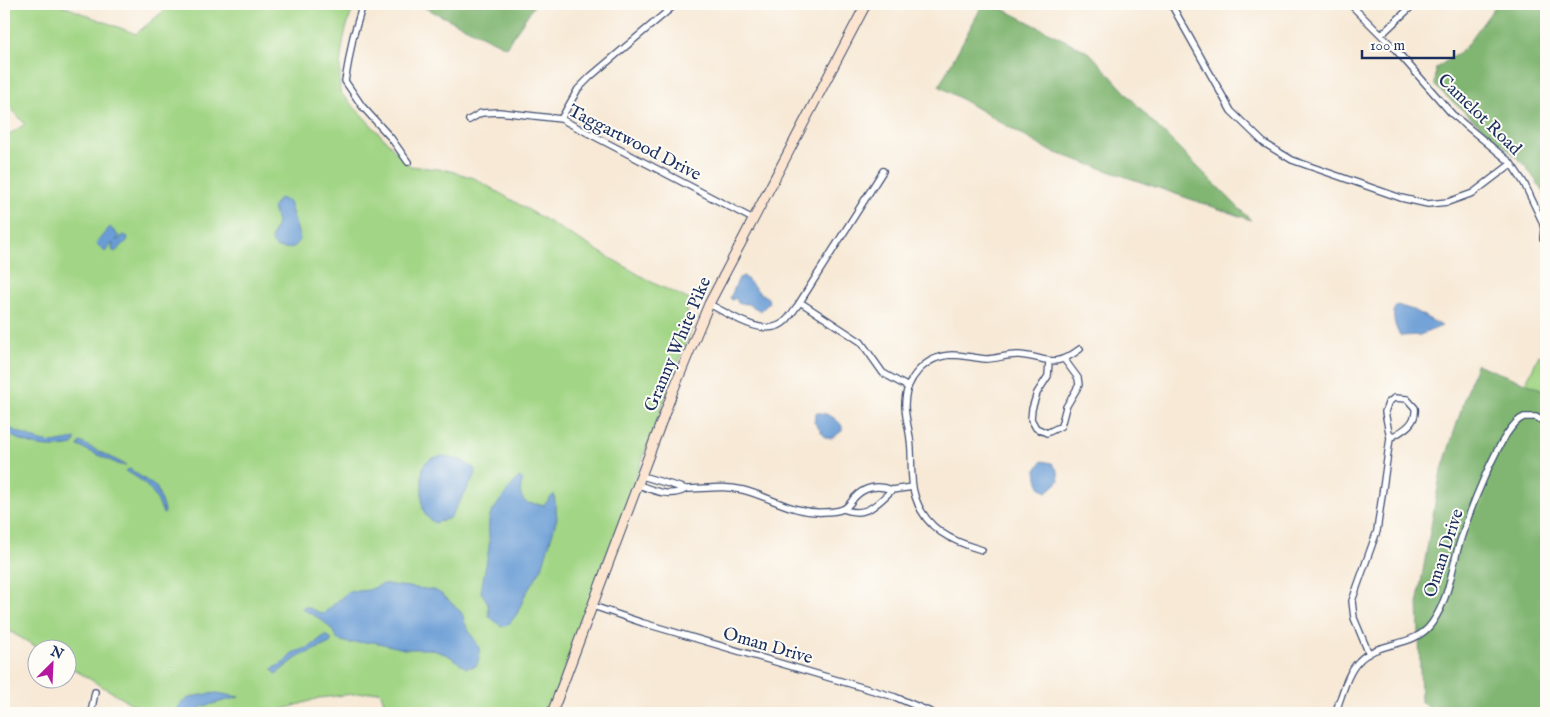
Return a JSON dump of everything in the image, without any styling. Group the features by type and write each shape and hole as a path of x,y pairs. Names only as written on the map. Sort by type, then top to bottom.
{"main road":[{"name":"Granny White Pike","path":"552,713 673,391 709,304 866,4"}],"street":[{"path":"363,4 353,37 346,81 362,106 391,138 408,162"},
{"path":"560,119 578,89 591,76 676,4"},
{"path":"1171,4 1231,111 1264,143 1292,160 1401,198 1428,204 1448,202 1473,194 1511,164"},
{"name":"Camelot Road","path":"1350,4 1381,35 1452,114 1511,164 1542,221 1544,229 1543,238"},
{"path":"1381,35 1414,4"},
{"name":"Taggartwood Drive","path":"469,120 481,113 500,112 560,119 753,219"},
{"path":"709,304 756,326 769,328 785,321 800,302 883,171"},
{"path":"800,302 861,342 883,373 908,387"},
{"path":"982,550 954,542 934,528 920,510 912,487 911,447 905,410 908,387 922,366 946,356 987,359 1020,355 1049,361 1064,359 1080,349"},
{"path":"1049,361 1048,376 1037,393 1031,417 1036,428 1047,433 1061,426 1066,407 1079,385 1078,378 1064,359"},
{"path":"1370,654 1354,618 1352,602 1377,531 1390,438 1386,423 1387,406 1394,398 1407,399 1415,408 1414,419 1407,427 1390,438"},
{"name":"Oman Drive","path":"1335,713 1354,667 1370,654 1413,639 1432,623 1449,586 1468,522 1506,434 1516,422 1524,417 1536,417 1546,423"},
{"path":"642,476 686,490"},
{"path":"639,485 666,493 727,487 749,492 799,510 820,512 843,509 857,513 868,511 892,490"},
{"path":"843,509 856,496 869,488 883,487 892,490 912,487"},
{"name":"Oman Drive","path":"593,606 761,659 886,694 933,713"},
{"path":"91,713 95,692"}],"green space":[{"path":"4,4 58,4 136,34 172,4 355,4 342,47 340,92 410,166 447,170 474,178 653,283 690,300 686,307 692,327 548,713 388,713 380,691 319,698 272,713 147,713 78,672 78,640 28,640 28,642 4,628 4,138 25,124 4,101"},
{"path":"417,4 535,4 506,47"},
{"path":"983,4 993,4 1090,53 1146,115 1251,220 1048,150 939,86"},
{"path":"1497,4 1546,4 1546,195 1524,164 1435,86 1436,68 1463,50"},
{"path":"1539,355 1546,359 1546,409 1511,414"},
{"path":"1476,364 1546,391 1546,713 1432,713 1421,702 1418,599 1440,476"}],"water":[{"path":"279,198 289,202 300,239 293,247 284,249 277,248 271,240 277,223 273,207"},
{"path":"110,227 119,236 116,241 124,235 128,237 127,241 115,252 112,250 113,243 105,252 96,243"},
{"path":"744,276 759,292 768,298 769,303 761,311 748,304 738,303 736,298 732,300 730,298 739,278"},
{"path":"1397,305 1413,310 1442,326 1420,335 1401,336 1394,320 1394,312"},
{"path":"816,413 824,413 834,418 842,426 842,431 832,438 826,438 814,422"},
{"path":"9,428 40,441 52,443 76,439 73,445 39,446 7,434"},
{"path":"80,442 126,465 120,465 78,446"},
{"path":"443,456 463,461 475,469 476,474 450,518 435,523 427,517 423,509 422,474 428,460"},
{"path":"1042,461 1052,463 1058,471 1059,481 1047,492 1038,483 1037,477 1036,470"},
{"path":"130,469 157,488 165,513 163,514 149,488 138,478 125,471"},
{"path":"519,477 523,480 520,490 521,495 527,503 544,505 554,494 557,518 542,568 525,595 517,614 508,625 501,626 489,616 488,603 481,592 489,547 489,520 495,508"},
{"path":"383,584 434,590 448,600 463,615 466,625 478,645 480,654 476,666 466,668 448,655 430,649 404,649 374,642 349,643 338,640 327,625 302,609 304,606 323,614 348,592 369,590"},
{"path":"325,635 332,639 330,643 298,657 276,674 272,669 285,662 292,653 310,647"},
{"path":"217,693 239,697 201,707 196,713 177,713 179,707 187,699 198,695"}]}
